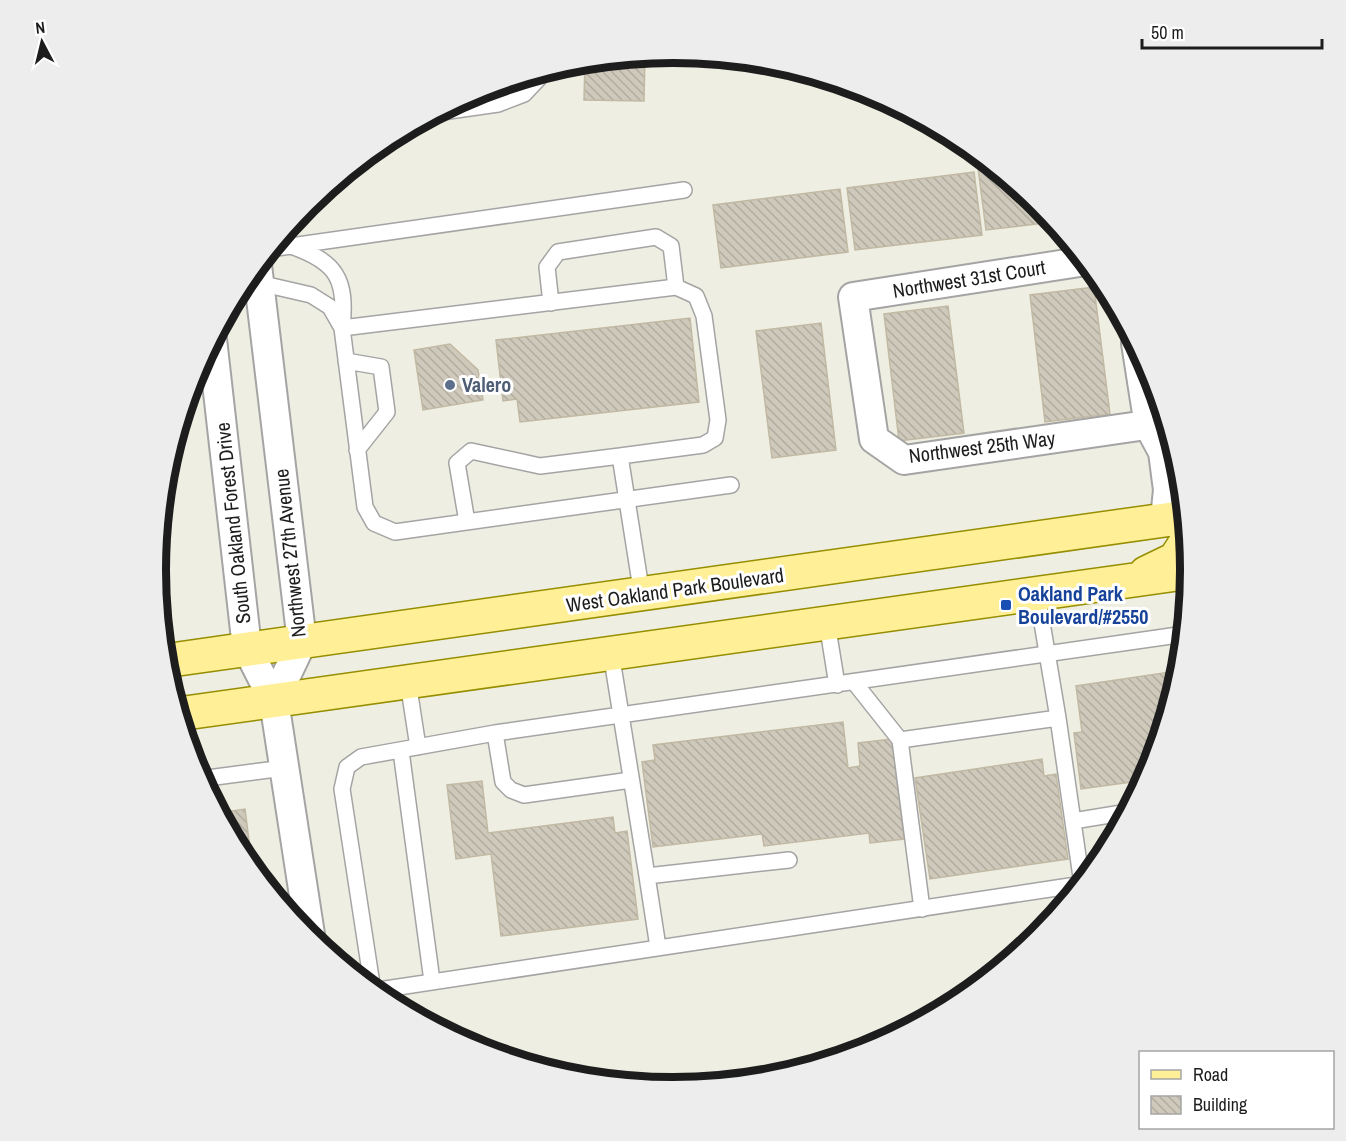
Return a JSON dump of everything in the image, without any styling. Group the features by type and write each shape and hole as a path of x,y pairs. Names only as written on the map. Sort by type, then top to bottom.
{"main road":[{"name":"West Oakland Park Boulevard","path":"173,660 642,595 1178,525"},
{"path":"1133,579 1175,559 1179,534"},
{"path":"186,713 1180,573"}],"street":[{"name":"Northwest 31st Court","path":"853,297 1076,262"},
{"name":"Northwest 27th Avenue","path":"253,286 302,642 274,701"},
{"name":"Northwest 25th Way","path":"853,297 874,438 904,460 1158,424"},
{"name":"South Oakland Forest Drive","path":"214,355 247,648 274,701"},
{"path":"1152,401 1158,424 1168,490 1177,517"},
{"path":"274,701 308,923"}],"lane":[{"path":"463,109 507,101 524,94 535,82"},
{"path":"282,247 684,190"},
{"path":"551,303 548,267 558,252 656,237 671,246 676,287"},
{"path":"291,246 312,253 330,266 338,278 344,305 342,328 365,507 374,523 395,532 731,485"},
{"path":"258,280 311,295 330,308 342,328"},
{"path":"342,328 676,287 696,296 704,316 718,420 715,438 703,445 540,466 471,451 458,463 467,522"},
{"path":"346,361 381,367 387,412 357,450"},
{"path":"620,456 642,595"},
{"path":"1037,593 1081,872"},
{"path":"827,624 837,685"},
{"path":"371,978 342,789 347,767 361,757 495,733 1176,635"},
{"path":"611,653 658,947"},
{"path":"408,682 418,747"},
{"path":"854,682 900,740 922,909"},
{"path":"900,740 1058,718"},
{"path":"495,733 504,782 511,790 524,795 631,780"},
{"path":"401,751 432,981"},
{"path":"210,778 284,768"},
{"path":"1073,821 1118,814"},
{"path":"647,876 789,860"},
{"path":"386,989 1070,886"}],"building":[{"path":"645,64 644,101 584,100 585,71"},
{"path":"978,168 981,168 1008,189 1043,223 986,230"},
{"path":"974,172 982,235 855,250 847,188"},
{"path":"840,189 848,252 721,268 713,205"},
{"path":"1094,288 1110,414 1045,422 1030,295"},
{"path":"948,306 964,433 899,441 884,314"},
{"path":"690,318 699,402 520,422 517,399 503,401 496,340"},
{"path":"821,323 836,450 772,458 756,331"},
{"name":"Valero","path":"450,344 478,370 483,400 423,410 414,350"},
{"path":"1170,672 1154,734 1134,782 1081,789 1074,733 1082,732 1076,686"},
{"path":"843,722 848,768 860,766 858,743 892,739 904,839 870,843 869,833 764,846 762,834 653,847 642,762 655,760 653,745"},
{"path":"1042,759 1044,776 1056,774 1068,859 930,879 915,778"},
{"path":"482,781 488,833 613,817 615,833 627,831 638,919 501,936 491,854 456,859 447,785"},
{"path":"245,809 250,851 233,824 227,812"}],"place":[{"name":"Valero","path":"450,385"},
{"name":"Oakland Park Boulevard/#2550","path":"1006,605"}]}
